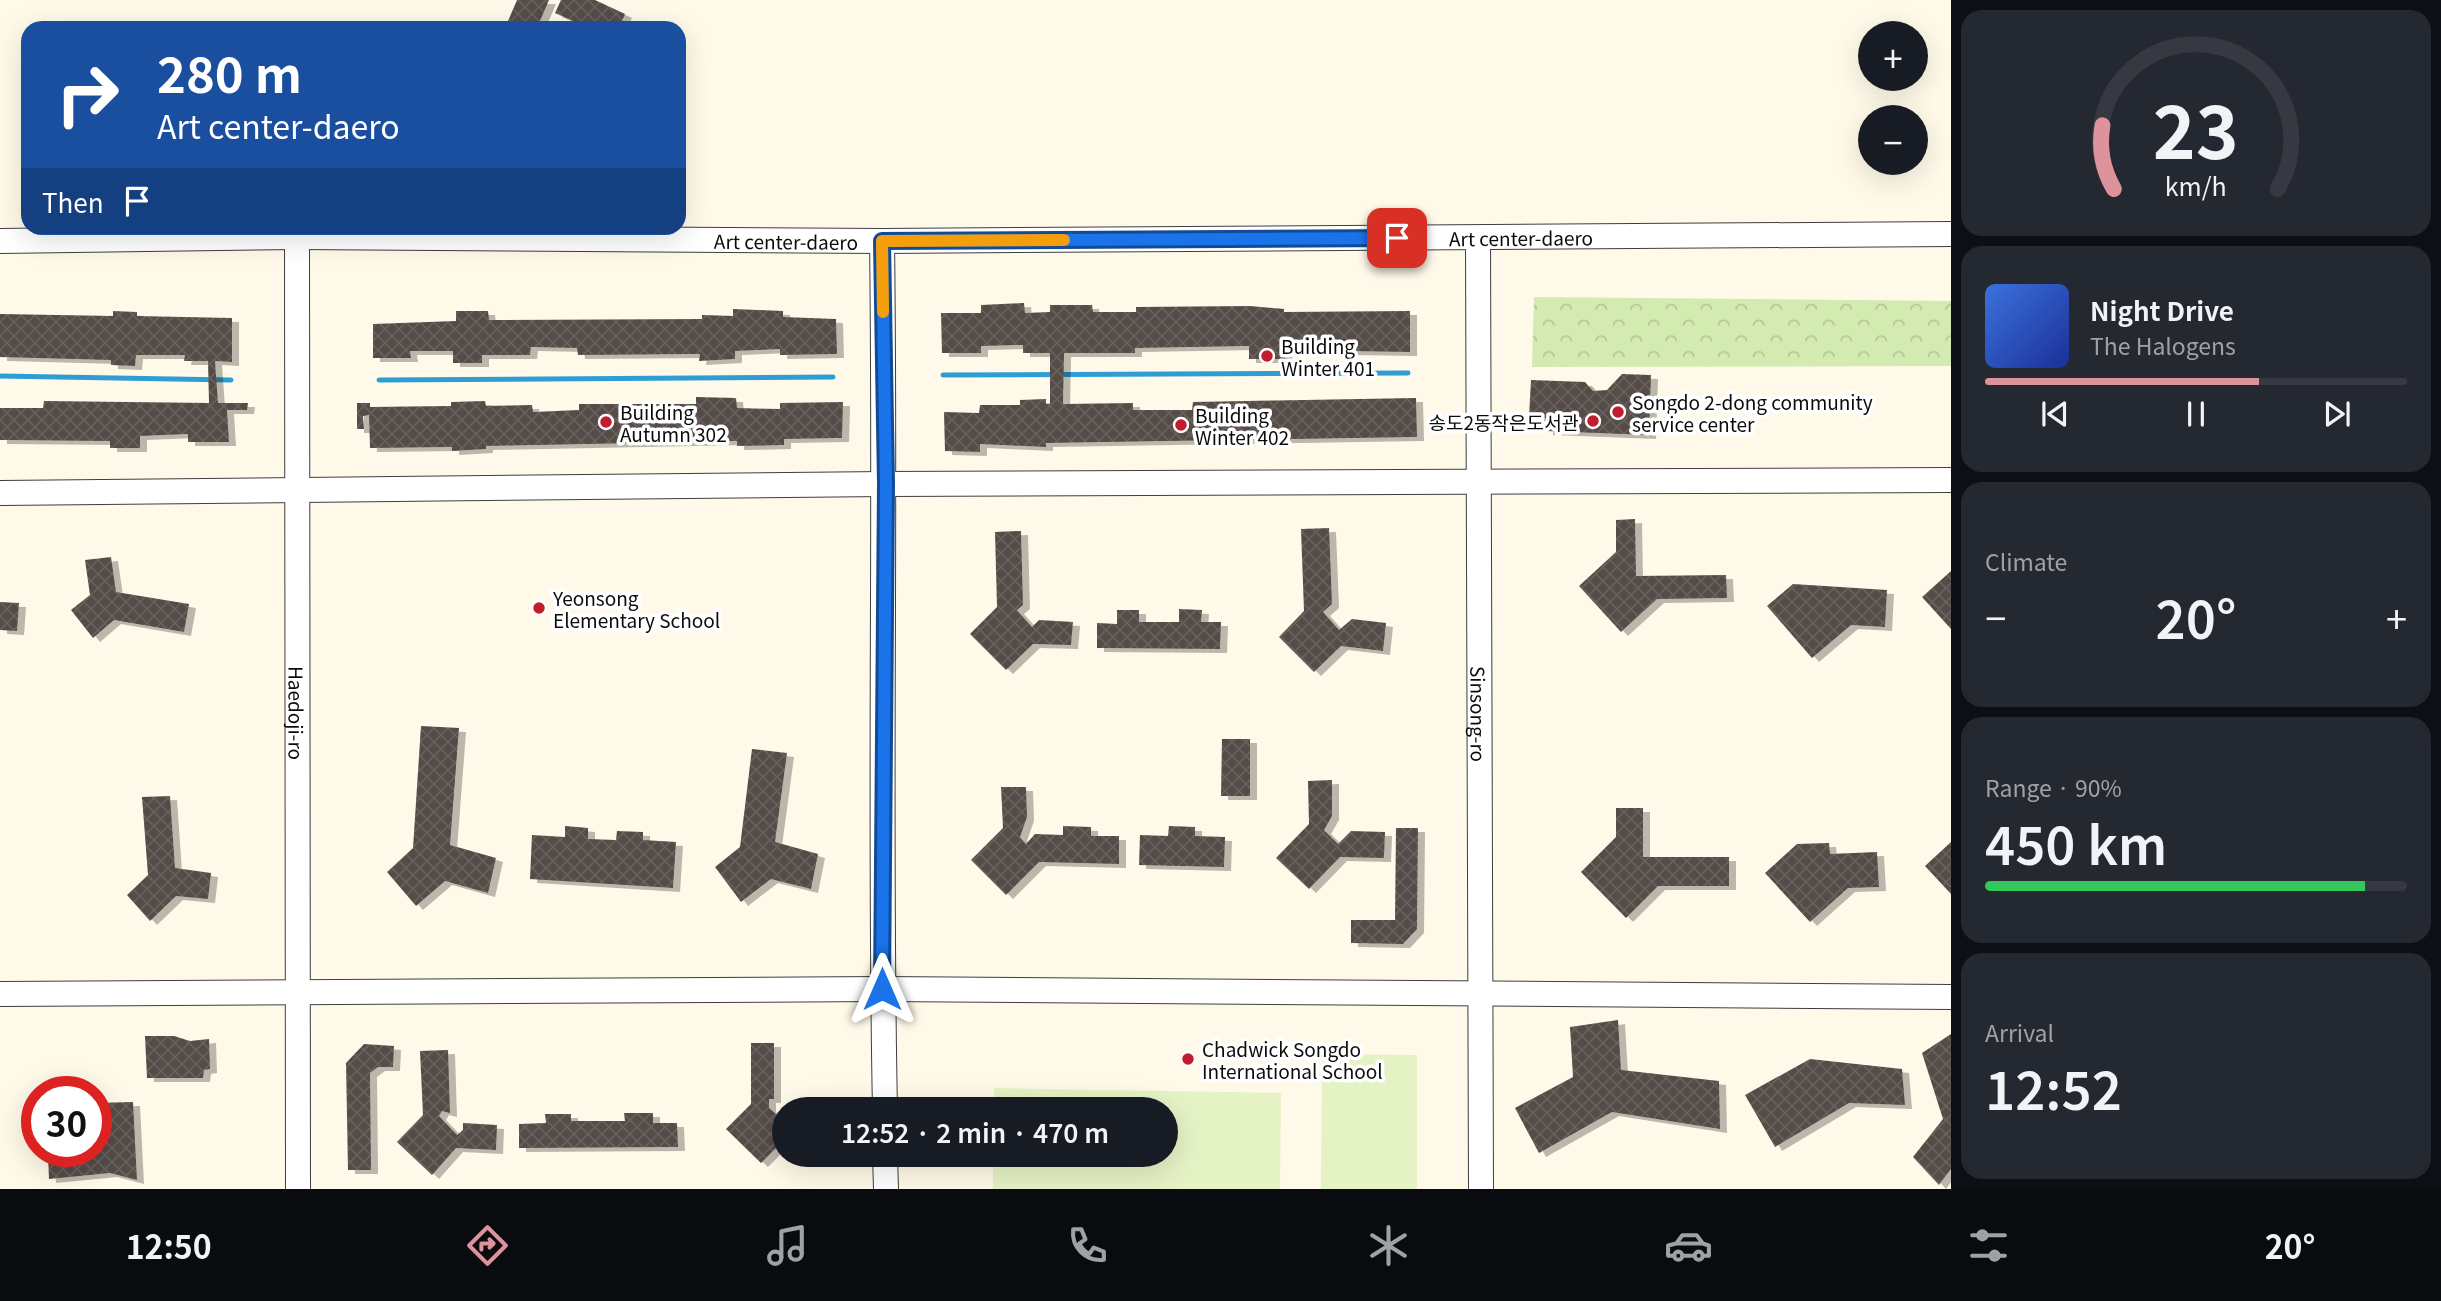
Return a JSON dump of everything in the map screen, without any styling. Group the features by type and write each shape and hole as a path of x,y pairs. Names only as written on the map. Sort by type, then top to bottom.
{"street":[{"name":"Art center-daero","path":"0,241 297,237 882,241 1951,234"},
{"name":"Haedoji-ro","path":"297,237 295,492 298,1189"},
{"name":"Sinsong-ro","path":"1478,237 1476,484 1481,1189"},
{"path":"882,241 886,484 882,989 884,1097"},
{"path":"0,493 886,484 1476,484 1951,480"},
{"path":"0,994 882,989 1951,997"},
{"path":"885,1167 886,1189"}],"green space":[{"path":"1534,297 1951,301 1951,366 1532,367"},
{"path":"1322,1054 1417,1055 1417,1189 1321,1189"},
{"path":"994,1088 1281,1093 1280,1189 993,1189 993,1167 1178,1167 1178,1097 994,1097"}],"building":[{"path":"517,0 549,0 540,21 508,21"},
{"path":"561,0 595,0 625,14 622,21 573,21 555,13"},
{"path":"1024,303 1025,313 1050,312 1050,305 1092,305 1093,312 1136,312 1136,307 1250,306 1284,309 1284,312 1410,311 1410,352 1285,350 1285,359 1249,359 1249,346 1135,348 1135,353 1064,353 1063,404 1133,403 1133,410 1192,410 1193,402 1416,398 1417,437 1046,443 1046,447 980,444 980,452 945,451 944,412 979,413 980,405 1020,405 1020,400 1046,399 1046,404 1050,404 1050,353 1023,353 1023,345 981,346 981,353 942,353 941,313 981,313 981,305"},
{"path":"733,309 783,311 783,317 836,319 837,354 780,355 780,349 735,351 735,359 699,361 700,354 578,355 577,348 531,347 530,355 482,355 482,363 453,363 453,351 410,351 411,358 373,358 373,324 456,321 456,311 488,311 489,320 702,319 702,315 733,316"},
{"path":"113,311 137,312 137,316 232,318 232,362 215,361 218,403 248,403 247,410 227,410 229,442 188,442 188,434 140,436 140,448 110,448 110,441 0,440 0,408 43,408 44,401 209,403 208,361 184,361 185,355 136,355 135,366 111,365 111,360 0,357 0,314 113,316"},
{"path":"1622,374 1651,375 1649,435 1546,431 1547,418 1529,417 1531,380 1585,382 1593,391 1607,390"},
{"name":"Building Autumn 302","path":"696,397 736,398 737,408 780,409 780,403 843,402 842,438 784,439 784,445 737,446 737,441 486,446 486,449 452,451 452,447 370,448 369,415 363,416 364,429 357,429 357,403 370,403 370,407 451,406 451,402 485,401 486,406 532,405 533,412 579,410 579,404 696,404"},
{"path":"1635,519 1636,576 1726,575 1727,598 1657,599 1621,632 1579,586 1616,552 1616,520"},
{"path":"1329,528 1332,604 1323,612 1339,630 1352,619 1386,623 1383,651 1341,646 1314,672 1279,637 1304,611 1301,529"},
{"path":"1021,531 1023,605 1017,610 1032,627 1039,620 1073,622 1071,645 1033,644 1006,670 970,634 997,607 995,532"},
{"path":"111,557 116,592 189,604 184,632 114,620 93,638 71,610 90,595 85,560"},
{"path":"1951,571 1951,629 1922,597"},
{"path":"1793,584 1887,590 1885,627 1851,625 1812,658 1767,606"},
{"path":"0,602 19,603 17,631 0,630"},
{"path":"1179,609 1202,610 1201,622 1221,622 1220,649 1097,648 1097,623 1117,624 1117,610 1139,610 1139,622 1179,622"},
{"path":"421,726 459,728 450,845 496,858 488,893 445,881 416,906 387,872 413,848"},
{"path":"1222,739 1250,739 1250,796 1221,796"},
{"path":"752,749 787,753 775,842 818,854 811,889 771,879 741,902 715,867 740,847"},
{"path":"1332,780 1332,816 1324,830 1338,844 1351,831 1385,832 1384,858 1340,857 1309,889 1276,858 1309,824 1308,781"},
{"path":"1001,787 1026,787 1027,817 1020,837 1026,844 1035,834 1063,835 1063,826 1091,827 1091,836 1119,836 1119,864 1039,862 1006,895 971,860 1003,828"},
{"path":"170,796 175,868 211,873 208,899 176,896 150,921 127,895 148,875 142,797"},
{"path":"1616,808 1643,808 1643,857 1729,857 1729,886 1658,886 1626,918 1581,872 1616,837"},
{"path":"565,826 588,828 588,839 616,840 617,831 643,832 643,840 676,842 673,888 530,879 532,835 565,837"},
{"path":"1169,826 1195,827 1195,836 1225,837 1224,867 1139,865 1140,835 1168,836"},
{"path":"1396,828 1418,828 1417,929 1403,944 1351,943 1351,920 1395,920"},
{"path":"1951,842 1951,894 1925,866"},
{"path":"1829,843 1830,854 1877,852 1879,887 1848,888 1810,922 1765,873 1797,844"},
{"path":"1618,1020 1621,1070 1719,1081 1720,1129 1612,1112 1539,1153 1515,1108 1573,1077 1570,1027"},
{"path":"1951,1034 1951,1169 1939,1185 1913,1157 1943,1119 1922,1053"},
{"path":"145,1036 174,1036 190,1041 209,1039 210,1069 204,1070 203,1078 147,1078"},
{"path":"751,1043 774,1043 774,1097 769,1099 769,1108 772,1111 772,1152 761,1163 726,1129 751,1104"},
{"path":"364,1044 394,1046 393,1067 378,1067 370,1073 371,1170 348,1170 346,1063"},
{"path":"448,1050 450,1113 442,1111 439,1116 457,1135 463,1130 463,1123 497,1125 496,1150 456,1148 432,1175 397,1142 423,1115 420,1051"},
{"path":"1810,1059 1902,1069 1905,1105 1849,1103 1775,1147 1745,1095"},
{"path":"133,1102 137,1180 110,1173 49,1179 48,1167 112,1167 112,1103"},
{"path":"624,1113 653,1113 653,1123 677,1123 678,1147 519,1148 519,1124 546,1123 545,1114 571,1114 571,1121 625,1121"}],"waterway":[{"path":"943,375 1408,373"},
{"path":"0,376 231,380"},
{"path":"379,380 833,377"}],"slow traffic":[{"path":"883,312 882,241 1064,240"}],"place":[{"name":"Building Winter 401","path":"1267,356"},
{"name":"Songdo 2-dong community service center","path":"1618,412"},
{"name":"송도2동작은도서관","path":"1593,421"},
{"name":"Building Autumn 302","path":"606,422"},
{"name":"Building Winter 402","path":"1181,425"},
{"name":"Yeonsong Elementary School","path":"539,608"},
{"name":"Chadwick Songdo International School","path":"1188,1059"}],"route":[{"path":"882,989 886,484 882,241 1397,238"}]}
